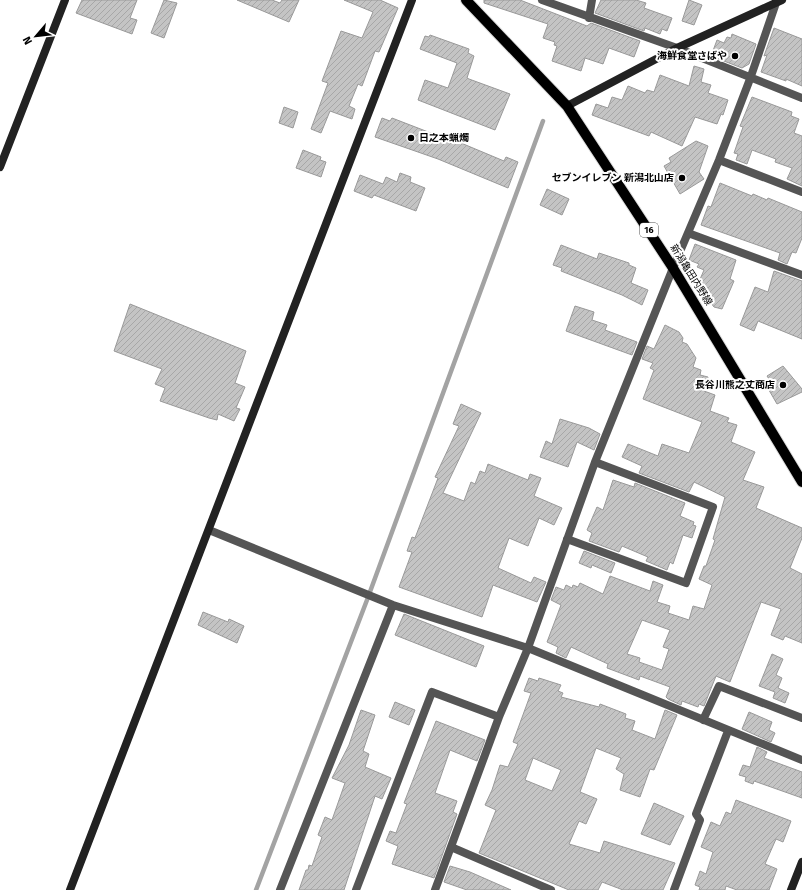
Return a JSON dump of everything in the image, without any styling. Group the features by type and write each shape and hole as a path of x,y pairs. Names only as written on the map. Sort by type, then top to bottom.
{"main road":[{"name":"新潟亀田内野線","path":"466,0 567,106 673,268 802,482"}],"street":[{"path":"0,167 65,0"},
{"path":"70,890 412,0"},
{"path":"542,0 589,18 677,48 750,79 802,98"},
{"path":"589,18 592,0"},
{"path":"567,106 677,48 779,1"},
{"path":"435,890 499,717 528,648 595,462 673,268 719,160 779,1"},
{"path":"719,160 802,192"},
{"path":"688,233 802,275"},
{"path":"567,539 686,583 713,507 595,462"},
{"path":"209,530 393,605 528,648 802,760"},
{"path":"280,890 393,605"},
{"path":"703,720 719,686 802,718"},
{"path":"356,890 432,692 499,717"},
{"path":"674,890 700,820 696,814 728,731"},
{"path":"451,847 551,890"},
{"path":"791,890 802,862"}],"building":[{"path":"82,0 137,0 130,18 137,20 132,34 76,13"},
{"path":"164,0 177,3 164,38 151,33"},
{"path":"237,0 272,0 280,3 282,0 299,0 289,22"},
{"path":"344,0 380,0 398,8 379,52 375,51 362,86 358,84 349,106 355,109 352,119 330,111 321,133 311,129 328,83 322,81 341,31 362,38 373,12"},
{"path":"484,0 520,0 587,26 591,23 640,41 634,57 609,48 603,64 585,58 581,71 552,61 557,46 554,45 555,42 543,38 548,24 484,3"},
{"path":"601,0 636,0 646,3 644,8 672,18 667,31 662,29 660,34 645,28 644,31 595,13"},
{"path":"689,0 702,5 694,25 682,21"},
{"path":"774,28 802,39 802,86 786,79 786,81 761,72 767,55 764,56"},
{"path":"732,34 756,44 749,64 742,68 711,56 717,40 724,43 727,37 731,38"},
{"path":"430,35 469,49 468,53 474,56 467,78 510,94 495,130 418,100 425,80 448,88 457,63 420,49 425,36 429,37"},
{"path":"694,66 704,69 701,82 711,85 708,93 728,100 723,115 721,114 717,124 695,117 682,146 651,132 649,136 592,115 596,104 608,108 612,97 622,100 628,86 645,93 647,90 654,92 660,75 689,86"},
{"path":"752,97 792,112 791,116 799,119 794,133 802,136 802,186 787,179 792,168 775,162 776,159 752,150 747,164 736,160 738,154 734,153 743,127 740,126"},
{"path":"284,107 298,112 293,128 279,123"},
{"path":"382,118 390,121 392,118 449,140 451,137 462,142 461,143 504,161 506,157 518,162 508,188 438,159 375,137"},
{"path":"696,141 708,146 699,172 704,179 680,194 664,166 671,162 669,158"},
{"path":"303,150 321,157 320,160 326,162 321,177 296,168"},
{"path":"400,173 411,177 410,182 425,188 416,211 374,195 372,198 354,191 360,175 383,184 386,177 397,182"},
{"path":"720,183 752,196 753,194 767,200 768,198 802,212 802,238 796,253 792,252 787,264 778,260 780,253 701,225 708,206 711,207"},
{"path":"547,189 569,199 562,215 540,205"},
{"path":"695,244 736,260 730,279 734,281 722,309 714,307 705,295 708,288 698,284 704,270 697,267 699,264 689,260"},
{"path":"561,245 597,259 599,253 629,263 629,265 636,268 631,283 648,290 642,305 622,295 561,271 562,268 553,265"},
{"path":"774,271 802,281 802,339 758,321 754,331 740,325 755,287 768,292"},
{"path":"130,304 246,351 235,383 245,387 236,408 240,409 234,421 218,414 217,420 209,418 160,401 165,388 155,384 162,369 114,351"},
{"path":"575,306 594,312 592,320 607,325 605,330 637,342 632,355 566,331"},
{"path":"665,325 679,332 683,338 682,342 687,344 696,358 693,367 701,370 700,375 708,377 704,391 715,395 710,411 729,418 727,422 737,425 731,442 755,452 743,480 764,487 756,508 802,528 802,538 790,568 802,574 802,643 785,636 783,640 771,635 781,609 761,602 730,682 716,676 704,706 699,704 698,707 682,701 681,705 668,699 666,697 670,687 640,676 639,680 607,668 608,664 571,647 566,658 556,653 558,647 547,642 561,605 551,600 556,587 564,590 566,585 572,588 573,585 578,587 580,583 603,594 610,576 650,591 653,581 663,585 657,602 670,606 668,613 689,620 693,606 704,609 712,585 699,579 704,566 706,566 715,540 713,539 725,497 694,482 689,492 639,473 642,466 622,457 628,444 658,456 662,444 689,453 702,422 643,399 654,370 650,368 653,363 642,359 647,346 654,349","holes":["642,620 670,630 663,647 669,649 662,670 639,662 640,658 627,654"]},
{"path":"783,366 802,389 802,392 777,404 766,385 771,382 767,376"},
{"path":"461,404 481,413 443,493 464,501 471,482 475,484 480,471 485,473 488,464 528,480 530,474 541,478 534,496 562,508 554,525 539,518 528,546 509,538 498,568 531,583 534,577 546,582 537,602 493,585 482,617 399,587 412,552 407,551 412,537 415,538 438,478 435,477 459,426 453,424"},
{"path":"560,419 589,428 600,434 594,450 577,442 568,467 540,457 546,441 552,444"},
{"path":"613,480 634,487 635,483 685,503 680,516 694,522 693,525 696,526 692,538 683,535 673,564 670,562 667,570 646,561 648,557 622,546 619,552 589,541 592,533 587,530 597,507 603,510"},
{"path":"584,551 615,563 611,573 592,565 591,568 579,563"},
{"path":"203,612 228,622 229,619 244,626 237,643 198,625"},
{"path":"404,614 484,646 476,667 395,635"},
{"path":"772,654 783,659 776,675 782,678 778,688 789,693 785,703 773,698 775,692 759,686"},
{"path":"529,678 538,681 539,678 561,685 558,691 563,693 561,697 599,707 600,704 626,714 625,718 635,721 632,730 655,739 665,710 677,715 654,770 650,769 640,797 620,790 624,774 616,769 621,758 596,748 580,792 597,799 586,824 579,821 569,844 600,853 604,841 675,863 663,890 623,890 602,882 598,890 569,890 479,853 496,810 485,805 492,790 500,765 508,767 518,744 513,742 531,693 524,691","holes":["533,758 561,770 552,791 525,780"]},
{"path":"395,702 415,710 409,725 389,717"},
{"path":"361,710 375,715 363,751 369,754 365,767 391,778 382,799 375,796 344,890 299,890 306,870 308,870 309,865 312,866 322,837 318,835 325,817 332,820 345,783 332,778 349,745"},
{"path":"749,712 772,722 769,730 775,733 771,742 742,729"},
{"path":"436,721 485,740 477,761 450,750 435,793 457,801 453,812 457,814 434,878 392,864 398,846 386,841 390,831 396,833 407,804 404,803"},
{"path":"757,747 767,752 764,758 802,772 802,798 754,781 753,784 745,781 746,777 739,775 743,765 750,767"},
{"path":"736,800 791,821 783,842 776,839 765,864 777,869 769,890 737,890 726,886 725,890 699,890 700,887 695,885 700,871 706,874 713,852 701,847 711,822 720,826 726,812 731,814"},
{"path":"654,803 684,816 670,845 641,834"},
{"path":"450,866 470,872 511,890 467,890 444,882"}],"waterway":[{"path":"256,890 367,600 543,121"}],"place":[{"name":"海鮮食堂さばや","path":"735,56"},
{"name":"日之本蝋燭","path":"411,138"},
{"name":"セブンイレブン 新潟北山店","path":"682,178"},
{"name":"長谷川熊之丈商店","path":"783,385"}]}
